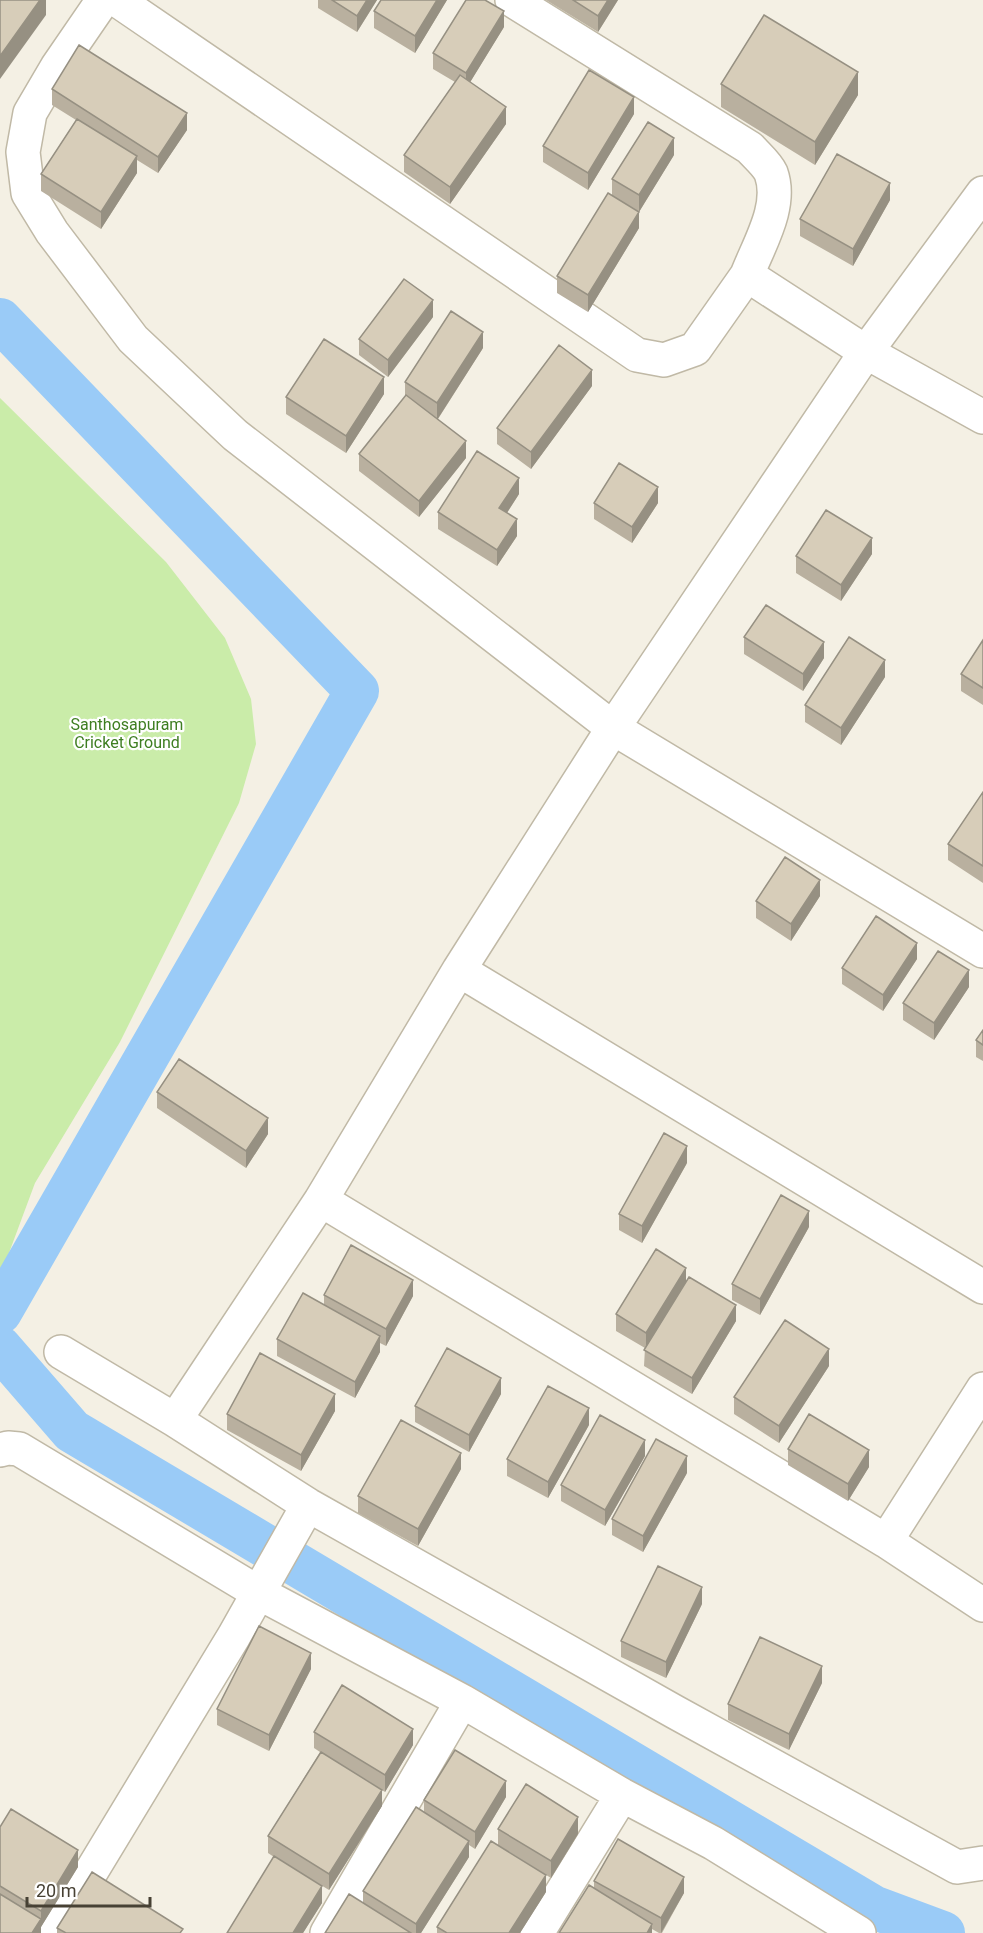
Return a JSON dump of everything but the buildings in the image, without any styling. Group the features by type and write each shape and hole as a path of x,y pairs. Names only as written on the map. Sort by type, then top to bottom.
{"street":[{"path":"103,0 57,67 30,112 23,152 28,193 52,232 133,339 236,435 613,728 983,951"},
{"path":"117,0 637,355 664,360 695,349 747,275 771,215 774,190 770,171 750,148 512,0"},
{"path":"175,1420 321,1200 459,970 613,728 866,352 983,193"},
{"path":"747,275 866,352 983,417"},
{"path":"459,970 983,1287"},
{"path":"321,1200 886,1541 983,1605"},
{"path":"61,1352 175,1420 305,1509 957,1867 983,1863"},
{"path":"886,1541 983,1389"},
{"path":"0,1450 19,1449 266,1580 462,1701 622,1796 713,1843 859,1933"},
{"path":"54,1933 234,1636 305,1509"},
{"path":"327,1933 462,1701"},
{"path":"537,1933 622,1796"}],"green space":[{"name":"Santhosapuram Cricket Ground","path":"0,398 166,562 225,638 251,699 256,744 239,803 120,1042 35,1183 0,1277"}],"waterway":[{"path":"0,320 357,691 0,1312"},
{"path":"0,1348 72,1431 873,1907 943,1933"}]}
